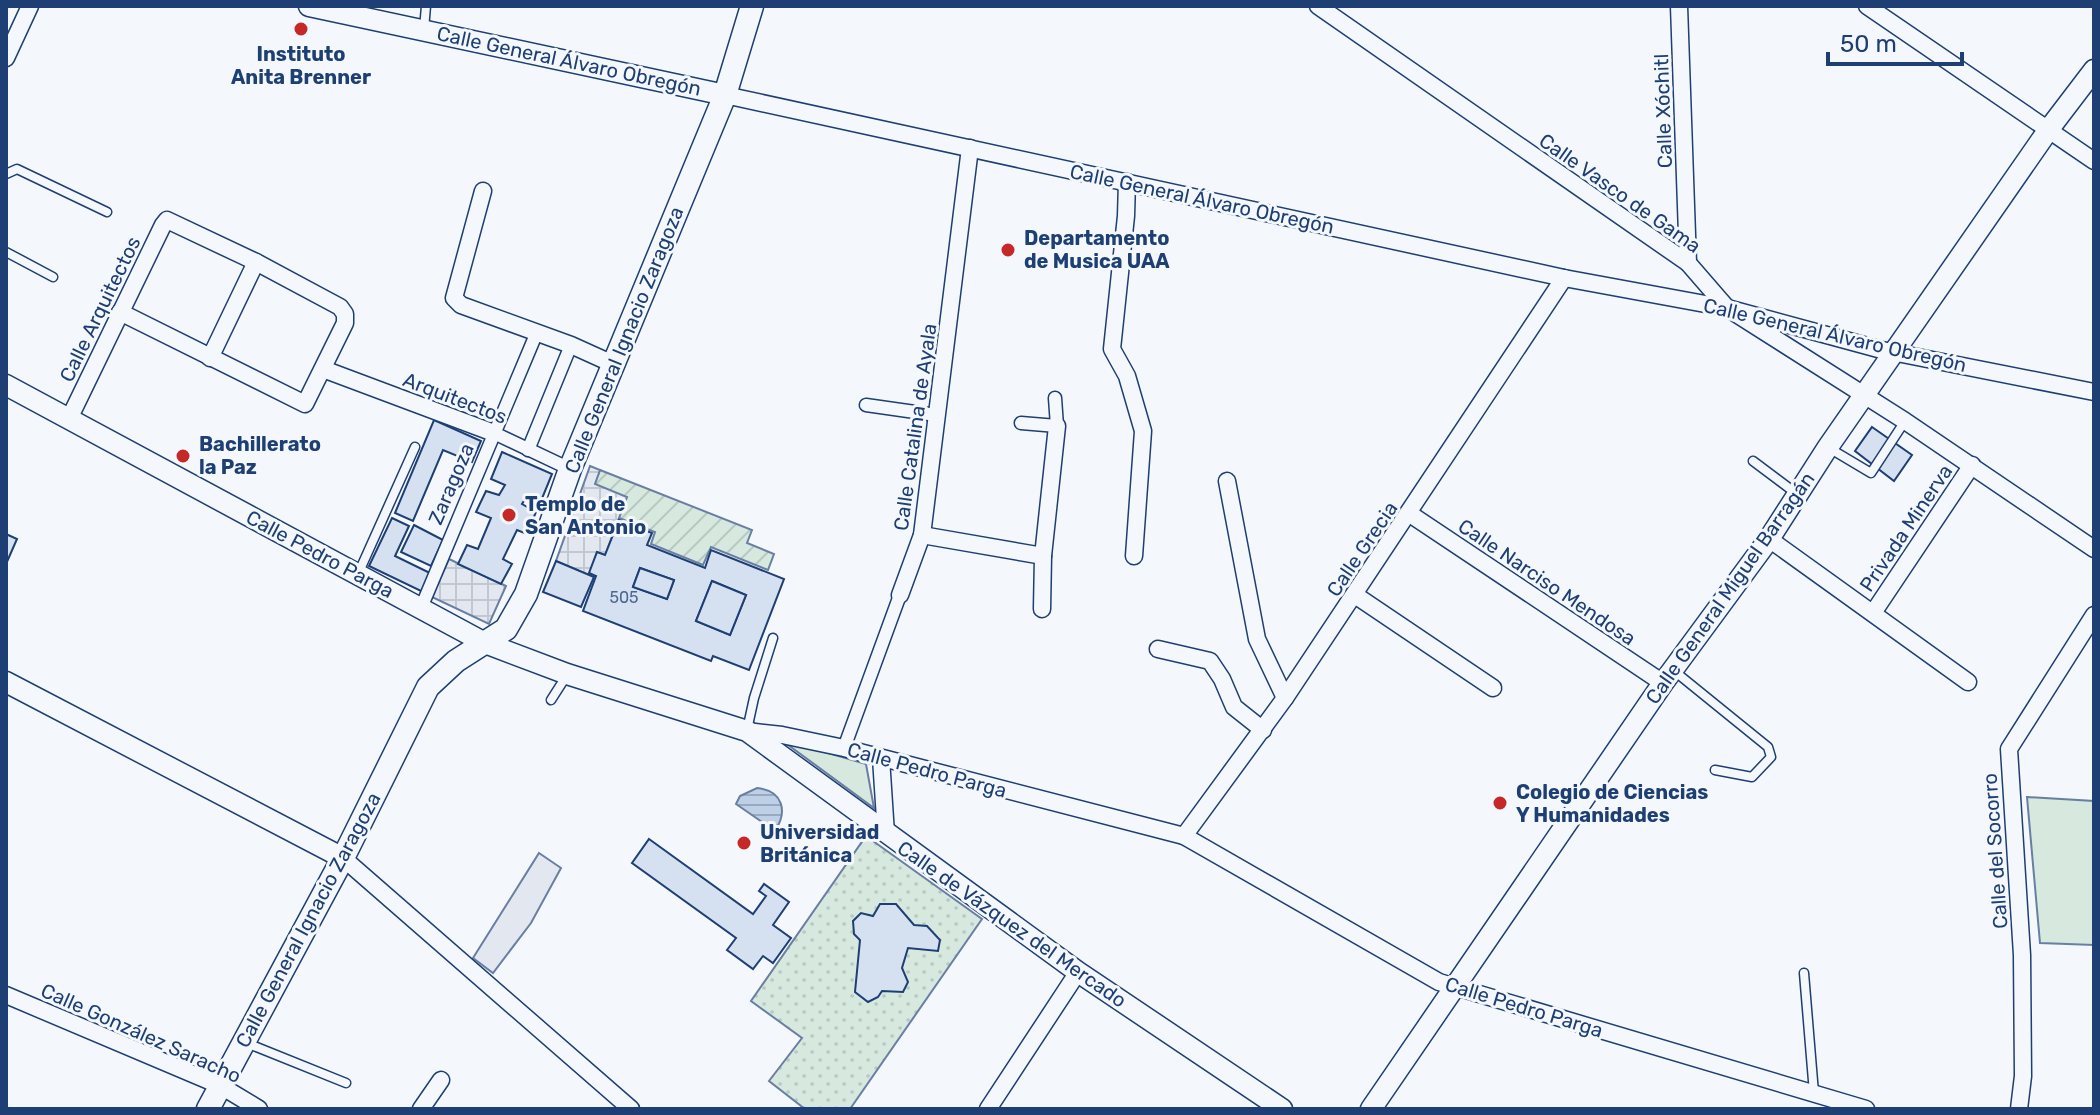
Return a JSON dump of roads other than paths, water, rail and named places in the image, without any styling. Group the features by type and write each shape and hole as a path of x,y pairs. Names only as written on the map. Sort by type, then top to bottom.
{"main road":[{"name":"Calle General Ignacio Zaragoza","path":"208,1109 343,858 428,687 456,661 506,629 526,594 570,469 725,95 752,6"}],"street":[{"path":"6,58 30,6"},
{"name":"Calle General Álvaro Obregón","path":"309,6 390,16 424,30 1564,278 1727,308 1882,350 2094,392"},
{"name":"Calle Vasco de Gama","path":"1318,6 1688,263 1727,308 1905,421 2094,549"},
{"name":"Calle Xóchitl","path":"1679,6 1688,263"},
{"path":"1867,6 2094,161"},
{"name":"Calle General Miguel Barragán","path":"1371,1109 1668,676 1769,539 1828,447 2049,129 2094,70"},
{"name":"Calle Catalina de Ayala","path":"844,748 922,535 970,148"},
{"path":"1127,182 1112,349 1127,376 1143,431 1134,556"},
{"path":"483,191 454,298 461,305 571,345 613,364"},
{"name":"Calle Arquitectos","path":"69,419 167,220 256,262 340,307 345,314 345,323 323,369"},
{"path":"210,358 256,262"},
{"name":"Calle Grecia","path":"1184,836 1285,698 1564,278"},
{"path":"120,312 305,404 323,369"},
{"name":"Zaragoza","path":"421,608 537,332"},
{"path":"528,450 571,345"},
{"name":"Arquitectos","path":"323,369 494,433 570,469"},
{"name":"Calle Pedro Parga","path":"6,385 485,643 567,674 747,731 844,748 1184,836 1439,982 1866,1109"},
{"path":"1042,609 1043,556 1057,426 1055,398"},
{"path":"866,405 936,415"},
{"path":"1021,423 1057,426"},
{"name":"Privada Minerva","path":"1873,613 1972,465"},
{"path":"1227,481 1257,639 1285,698"},
{"name":"Calle Narciso Mendosa","path":"1410,514 1668,676"},
{"path":"922,535 1043,556"},
{"name":"Privada Minerva","path":"1769,539 1968,682"},
{"path":"1355,595 1493,688"},
{"name":"Calle del Socorro","path":"2019,1109 2023,1076 2022,955 2009,749 2094,615"},
{"path":"1158,649 1210,661 1234,707 1263,730"},
{"path":"6,682 343,858 625,1107"},
{"name":"Calle de Vázquez del Mercado","path":"747,731 1078,972 1282,1109"},
{"path":"881,758 886,834"},
{"path":"988,1109 1078,972"},
{"name":"Calle González Saracho","path":"6,995 221,1086 259,1109"},
{"path":"421,1109 441,1080"}],"lane":[{"path":"424,30 426,6"},
{"path":"6,174 17,169 107,212"},
{"path":"6,252 53,277"},
{"path":"1828,447 1871,473 1905,421"},
{"path":"358,574 415,447"},
{"path":"1753,461 1798,495"},
{"path":"747,731 773,638"},
{"path":"551,700 567,674"},
{"path":"1668,676 1768,747 1770,752 1771,757 1752,777 1715,770"},
{"path":"1804,973 1814,1093"},
{"path":"243,1042 346,1083"}],"water":[{"path":"757,788 773,793 781,803 781,816 775,831 736,804 740,796"}],"place":[{"name":"Instituto Anita Brenner","path":"301,29"},
{"name":"Departamento de Musica UAA","path":"1008,250"},
{"name":"Bachillerato la Paz","path":"183,456"},
{"name":"Templo de San Antonio","path":"509,515"},
{"name":"Colegio de Ciencias Y Humanidades","path":"1500,803"},
{"name":"Universidad Británica","path":"744,843"}]}
